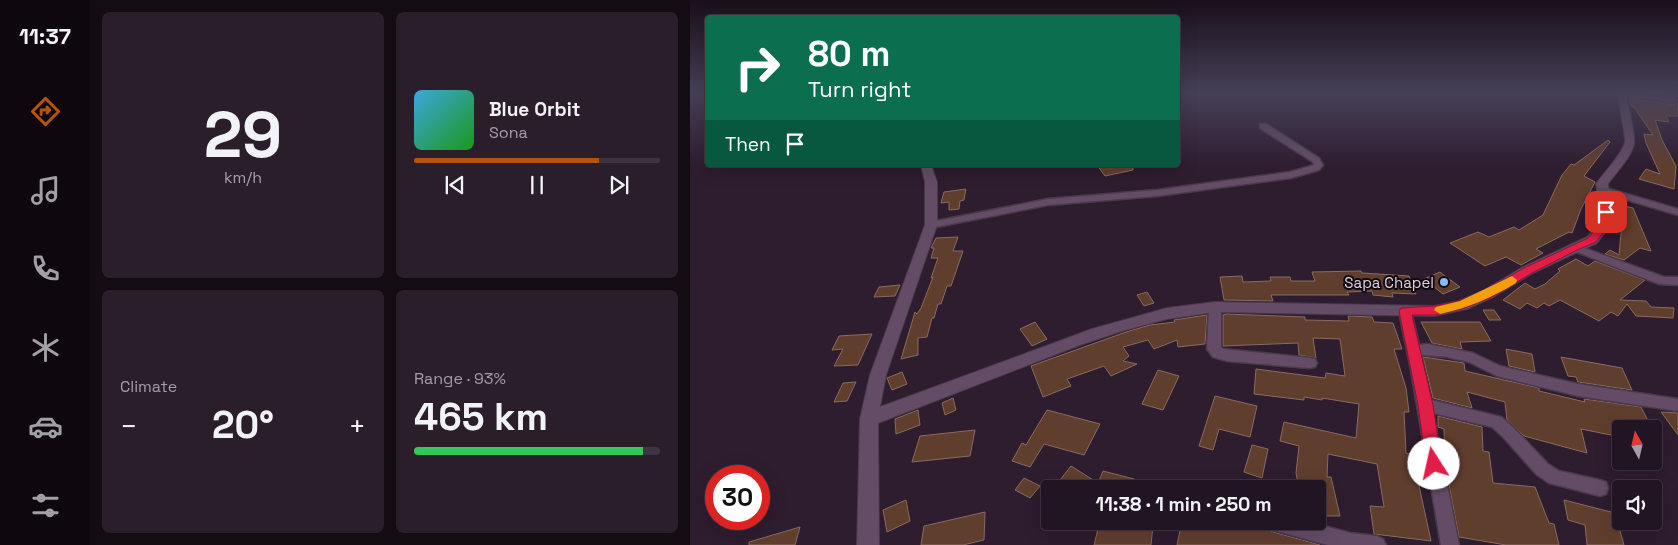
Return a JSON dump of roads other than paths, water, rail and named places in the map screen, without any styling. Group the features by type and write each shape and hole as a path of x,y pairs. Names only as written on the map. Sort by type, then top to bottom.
{"street":[{"path":"869,419 1085,337 1155,316 1194,308 1434,311 1462,305 1488,294 1573,247 1592,240 1603,227 1606,212 1602,184 1626,151 1630,142 1625,117"},
{"path":"931,225 1048,202 1157,193 1291,175 1316,168 1319,165 1316,160 1263,126"},
{"path":"868,545 869,419 878,375 931,225 931,182 927,167"},
{"path":"1603,190 1678,212"},
{"path":"1573,247 1663,281 1678,281"},
{"path":"1215,308 1214,349 1218,353 1227,356 1310,362"},
{"path":"1405,311 1425,405 1437,482 1450,545"},
{"path":"1414,350 1427,349 1472,358 1497,371 1578,390 1678,405"},
{"path":"1425,405 1496,422 1509,433 1542,469 1555,478 1600,488"},
{"path":"1306,530 1350,542 1377,545"}],"place":[{"name":"Sapa Chapel","path":"1444,282"}]}
